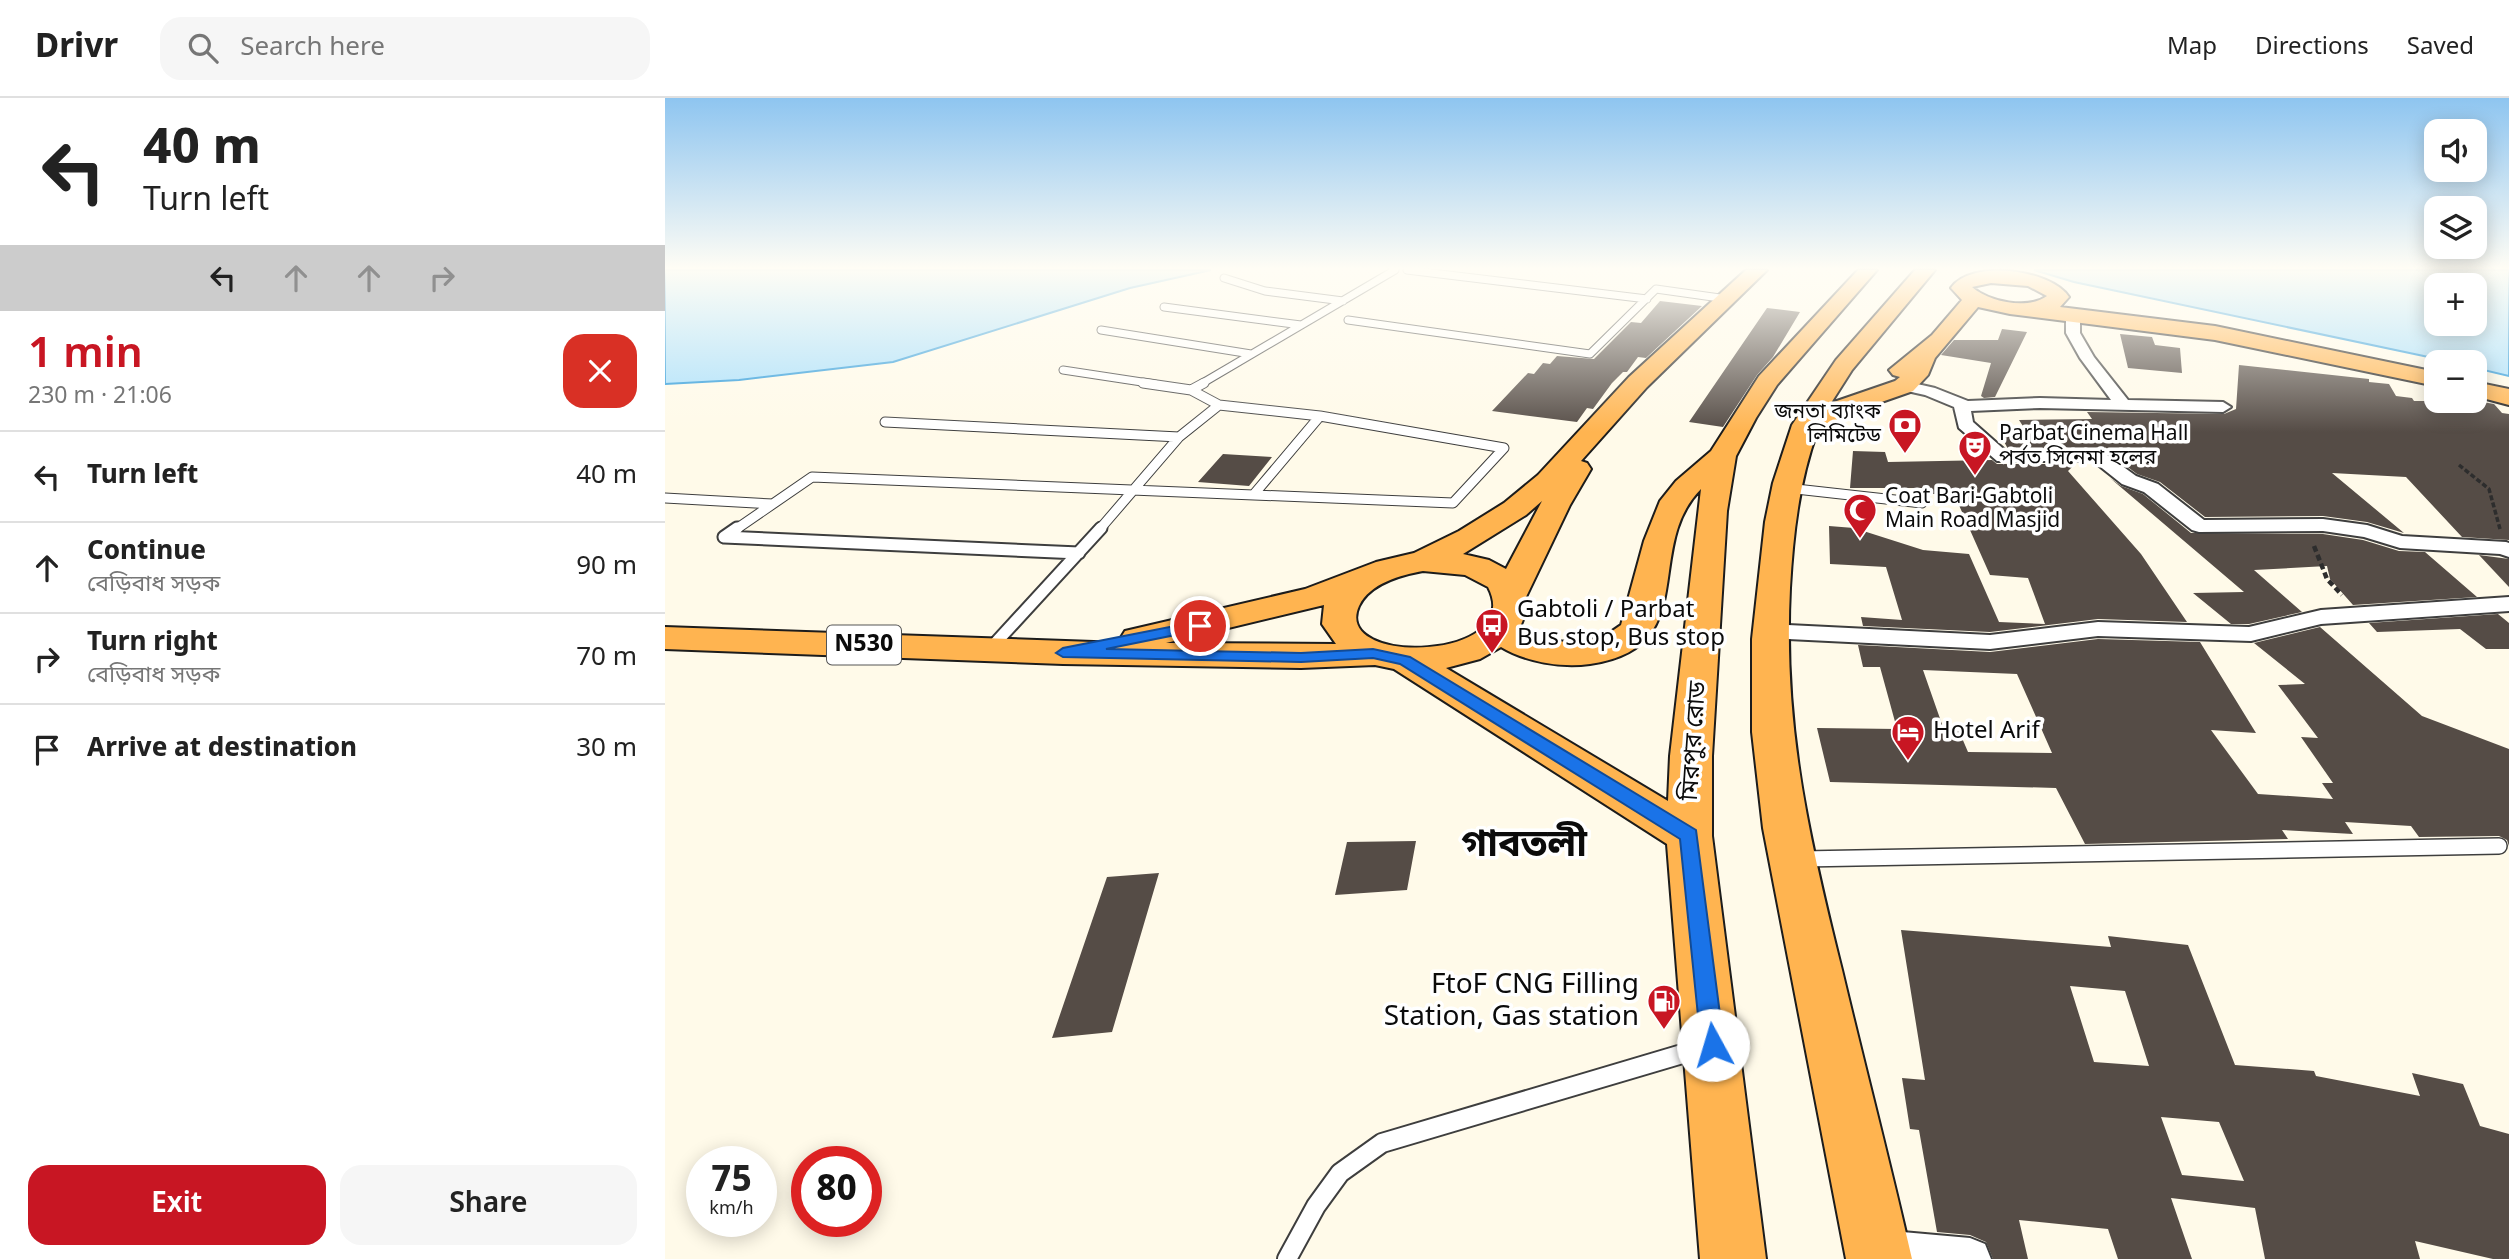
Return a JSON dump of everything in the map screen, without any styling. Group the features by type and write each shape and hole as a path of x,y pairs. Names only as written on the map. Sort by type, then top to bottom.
{"highway":[{"path":"1423,561 1470,538 1515,509 1548,481 1638,382 1700,324"},
{"path":"1063,653 1433,659 1461,653 1484,642 1501,629 1510,612 1510,595 1555,505 1580,464 1616,421 1715,324"},
{"path":"1767,381 1769,358 1779,339 1793,324"},
{"name":"মিরপুর রোড","path":"1733,1259 1713,1045 1689,835 1691,756 1712,511 1722,456 1767,381 1823,324"},
{"path":"1859,359 1865,324"},
{"path":"1878,1255 1791,860 1777,781 1770,698 1770,631 1776,552 1787,488 1805,428 1824,394 1859,359 1885,324"},
{"path":"1805,428 1841,408 1904,386 1916,375 1923,358 1949,324"},
{"path":"2150,324 2279,345 2424,376"},
{"path":"2159,324 2167,326"},
{"path":"1859,359 1908,368 1923,358"},
{"path":"2487,391 2509,397"},
{"path":"1501,629 1511,639 1529,648 1553,653 1582,655 1606,649 1625,640 1640,624 1670,511 1680,493 1722,456"},
{"path":"1063,653 1157,636 1316,597 1383,570 1423,561 1447,561 1488,572 1502,583 1510,595"},
{"path":"1366,579 1348,593 1339,610 1340,627 1352,642 1389,657 1689,835"},
{"name":"N530","path":"665,638 1063,653"}],"street":[{"path":"2073,324 2073,332 2087,358 2124,406"},
{"path":"1904,386 1929,391 1966,406 2040,402 2223,407"},
{"path":"1966,406 1962,408 1965,424 2003,457 2097,456 2129,480 2151,488 2199,526 2349,527 2400,542 2507,549"},
{"path":"1770,631 1990,642 2098,629 2251,634 2290,623 2360,614 2509,604"},
{"path":"1878,1255 1970,1259"}],"lane":[{"path":"1296,324 1302,325"},
{"path":"1378,324 1590,354 1621,324"},
{"path":"1191,390 1302,325"},
{"path":"1101,330 1251,354"},
{"path":"1063,370 1191,390 1219,405 1320,416 1504,448 1453,503 812,477 724,537 1079,553"},
{"path":"989,650 1079,553 1179,437 1219,405"},
{"path":"1255,493 1320,416"},
{"path":"885,422 1179,437"},
{"path":"1787,488 1855,495 1886,503 1922,503"},
{"path":"665,498 773,503"},
{"path":"1791,860 2499,846"},
{"path":"1287,1259 1316,1206 1340,1173 1382,1143 1713,1045"}],"path":[{"path":"2459,465 2489,489 2507,549"},
{"path":"2295,525 2317,549 2327,579 2360,614"}],"water":[{"path":"665,324 1014,324 893,362 739,380 665,384"},
{"path":"2273,324 2424,324 2424,336 2487,336 2487,324 2509,324 2509,376 2487,371 2487,350 2424,350 2424,356"}],"building":[{"path":"1629,324 1682,324 1646,358 1638,357 1627,372 1623,372 1612,383 1593,409 1587,408 1577,422 1492,411 1528,373 1534,374 1543,363 1550,364 1557,356 1594,359"},
{"path":"1756,324 1793,324 1773,357 1757,375 1723,427 1689,422"},
{"path":"2002,329 2027,332 1995,397 1984,398 1981,396 1991,363 1941,355 1954,340 1998,340"},
{"path":"2120,334 2152,337 2155,345 2180,348 2182,373 2128,368"},
{"path":"2239,365 2369,379 2369,382 2389,384 2396,396 2424,401 2424,413 2487,413 2487,403 2494,404 2502,413 2509,414 2509,540 2462,537 2406,477 2332,473 2404,533 2367,522 2323,516 2205,517 2160,482 2137,474 2105,450 2008,449 2001,436 2030,437 2019,420 2092,419 2087,412 2224,414 2236,409"},
{"path":"1853,451 1885,452 1888,462 1992,460 1997,464 2075,464 2068,471 2141,554 2187,622 2098,619 1990,632 1863,626 1861,617 1902,620 1886,567 1830,564 1829,526 1854,528 1923,550 1969,554 1999,622 2045,624 2028,578 1990,575 1954,494 1926,494 1922,488 1850,488"},
{"path":"1223,454 1272,457 1249,486 1198,482"},
{"path":"2110,478 2121,486 2143,494 2191,533 2323,534 2363,540 2399,551 2425,552 2477,597 2353,605 2330,579 2327,566 2254,570 2302,612 2249,624 2231,624 2193,593 2244,592"},
{"path":"2479,555 2509,559 2509,587"},
{"path":"2498,614 2509,623 2509,649 2486,649 2460,629 2377,632 2369,623"},
{"path":"2320,627 2422,716 2509,749 2509,846 2507,840 2499,836 2419,837 2411,826 2345,822 2353,834 2282,830 2288,839 2085,844 2056,788 1830,782 1817,728 1897,729 1880,667 1863,667 1858,645 1990,652 2098,639 2200,642 2256,733 2211,730 2258,794 2333,799 2322,783 2333,783 2301,737 2318,738 2278,685 2305,684 2254,643","holes":["1923,670 2017,674 2052,753 1968,752 1959,731 1944,730"]},
{"path":"1416,841 1407,890 1335,895 1347,842"},
{"path":"1159,873 1112,1032 1052,1038 1107,877"},
{"path":"1901,930 2111,947 2108,936 2188,945 2235,1065 2314,1071 2316,1076 2420,1096 2412,1073 2463,1084 2480,1126 2509,1134 2509,1259 2493,1259 2415,1241 2420,1259 2265,1259 2255,1208 2171,1198 2192,1259 2118,1259 2108,1229 2019,1220 2028,1259 1993,1259 1986,1242 1970,1235 1937,1232 1919,1130 1910,1129 1902,1078 1925,1080","holes":["2070,986 2125,991 2149,1066 2094,1062","2161,1117 2219,1122 2244,1181 2182,1175"]}],"place":[{"name":"জনতা ব্যাংক লিমিটেড","path":"1905,455"},
{"name":"Parbat Cinema Hall পর্বত সিনেমা হলের","path":"1975,477"},
{"name":"Coat Bari-Gabtoli Main Road Masjid","path":"1860,540"},
{"name":"Gabtoli / Parbat Bus stop, Bus stop","path":"1492,655"},
{"name":"Hotel Arif","path":"1908,762"},
{"name":"FtoF CNG Filling Station, Gas station","path":"1664,1031"}],"district":[{"name":"গাবতলী","path":"1524,846"}],"route":[{"path":"1200,626 1063,653 1301,657 1373,654 1405,660 1689,835 1713,1045"}]}
